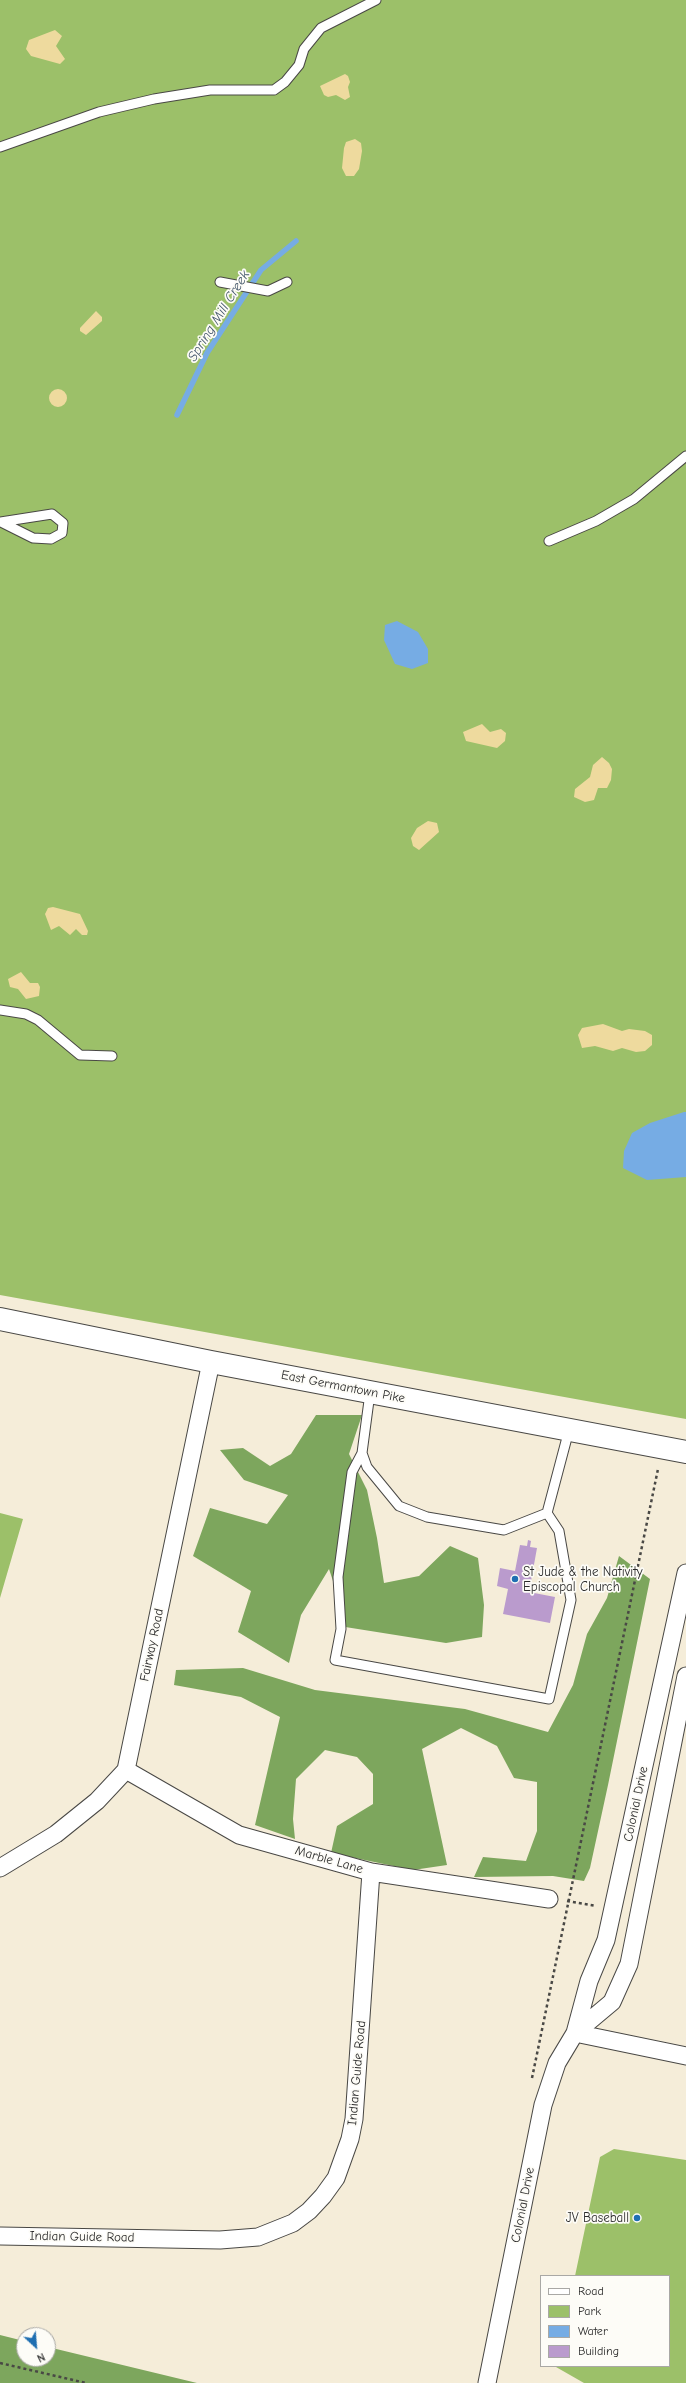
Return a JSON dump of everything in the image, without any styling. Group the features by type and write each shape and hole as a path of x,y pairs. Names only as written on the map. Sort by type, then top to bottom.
{"main road":[{"name":"East Germantown Pike","path":"0,1319 370,1393 686,1452"}],"street":[{"name":"Fairway Road","path":"126,1770 211,1362"},
{"name":"Colonial Drive","path":"487,2383 543,2104 557,2063 574,2033 589,1981 606,1940 686,1573"},
{"name":"Colonial Drive","path":"574,2033 612,2002 629,1964 686,1676"},
{"path":"0,1868 56,1834 97,1800 126,1770"},
{"name":"Marble Lane","path":"126,1770 239,1835 371,1872 549,1899"},
{"name":"Indian Guide Road","path":"0,2236 220,2240 258,2237 293,2223 309,2211 323,2196 336,2178 350,2139 354,2120 371,1872"},
{"path":"574,2033 686,2056"}],"lane":[{"path":"0,147 99,112 154,99 210,90 274,90 285,82 299,65 304,49 321,28 376,0"},
{"path":"220,282 268,291 287,282"},
{"path":"549,541 596,521 634,499 686,456"},
{"path":"52,514 63,523 62,533 51,539 33,538 1,522 52,514"},
{"path":"0,1010 26,1014 38,1020 80,1055 112,1056"},
{"path":"370,1393 362,1453 352,1472 339,1570 341,1630 334,1660 549,1699 571,1600 559,1531 547,1514"},
{"path":"547,1514 570,1430"},
{"path":"362,1453 367,1467 399,1506 427,1517 504,1530 547,1514"}],"path":[{"path":"531,2083 658,1469"},
{"path":"549,1899 569,1901 598,1907"},
{"path":"0,2363 86,2383"}],"green space":[{"path":"0,0 686,0 686,1419 0,1295"},
{"path":"316,1415 362,1415 349,1454 367,1490 377,1538 384,1583 419,1576 450,1546 478,1558 484,1605 482,1637 446,1643 339,1626 339,1599 329,1569 301,1615 289,1663 238,1632 251,1591 193,1556 210,1508 267,1524 288,1495 244,1480 220,1450 243,1448 270,1466 291,1454"},
{"path":"0,1513 23,1519 0,1598"},
{"path":"619,1556 650,1579 590,1868 584,1881 553,1876 474,1877 483,1857 526,1861 537,1831 537,1782 514,1778 497,1746 461,1728 422,1749 447,1865 413,1870 331,1853 337,1826 373,1804 373,1774 357,1757 325,1750 296,1779 293,1819 295,1839 255,1825 280,1717 241,1697 174,1685 176,1670 243,1668 315,1690 465,1709 548,1732 573,1685 587,1634 607,1598"},
{"name":"JV Baseball","path":"614,2149 686,2160 686,2383 584,2383 556,2367 670,2367 670,2275 575,2275 600,2157"},
{"path":"0,2335 16,2339 16,2367 56,2367 56,2349 197,2383 0,2383"}],"sand":[{"path":"55,30 62,36 56,46 65,59 60,64 31,56 26,49 29,40"},
{"path":"345,74 348,76 350,82 348,87 350,97 345,100 336,95 328,97 324,95 320,86"},
{"path":"355,139 361,143 362,151 359,169 354,176 346,176 342,168 344,148 346,142"},
{"path":"96,311 102,317 102,321 86,335 80,331 80,328"},
{"path":"54,389 62,389 67,394 65,405 62,407 54,407 49,402 49,394"},
{"path":"482,724 490,732 501,729 506,733 505,741 497,748 466,741 463,732"},
{"path":"602,757 609,763 612,769 611,780 607,788 598,788 594,800 585,802 574,797 575,789 590,777 593,765"},
{"path":"428,821 437,823 439,832 419,850 413,846 411,838 417,828"},
{"path":"53,907 80,914 88,931 87,935 82,935 76,929 70,935 59,926 51,930 45,914 48,908"},
{"path":"21,972 30,983 38,983 40,987 39,996 26,999 18,989 10,987 8,979"},
{"path":"603,1024 622,1031 629,1029 645,1031 652,1035 652,1045 645,1051 636,1052 622,1048 613,1051 595,1046 582,1048 578,1035 582,1028"}],"water":[{"path":"397,621 418,632 428,649 428,663 412,669 395,664 384,640 385,625"},
{"path":"686,1112 686,1177 647,1180 623,1168 624,1151 632,1133 650,1123"}],"building":[{"name":"St Jude & the Nativity Episcopal Church","path":"528,1540 531,1541 530,1547 537,1548 529,1592 555,1597 550,1623 503,1614 508,1589 497,1586 500,1568 515,1571 520,1545 527,1546"}],"waterway":[{"name":"Spring Mill Creek","path":"177,415 207,353 261,270 296,241"}],"place":[{"name":"St Jude & the Nativity Episcopal Church","path":"515,1579"},
{"name":"JV Baseball","path":"637,2218"}]}
